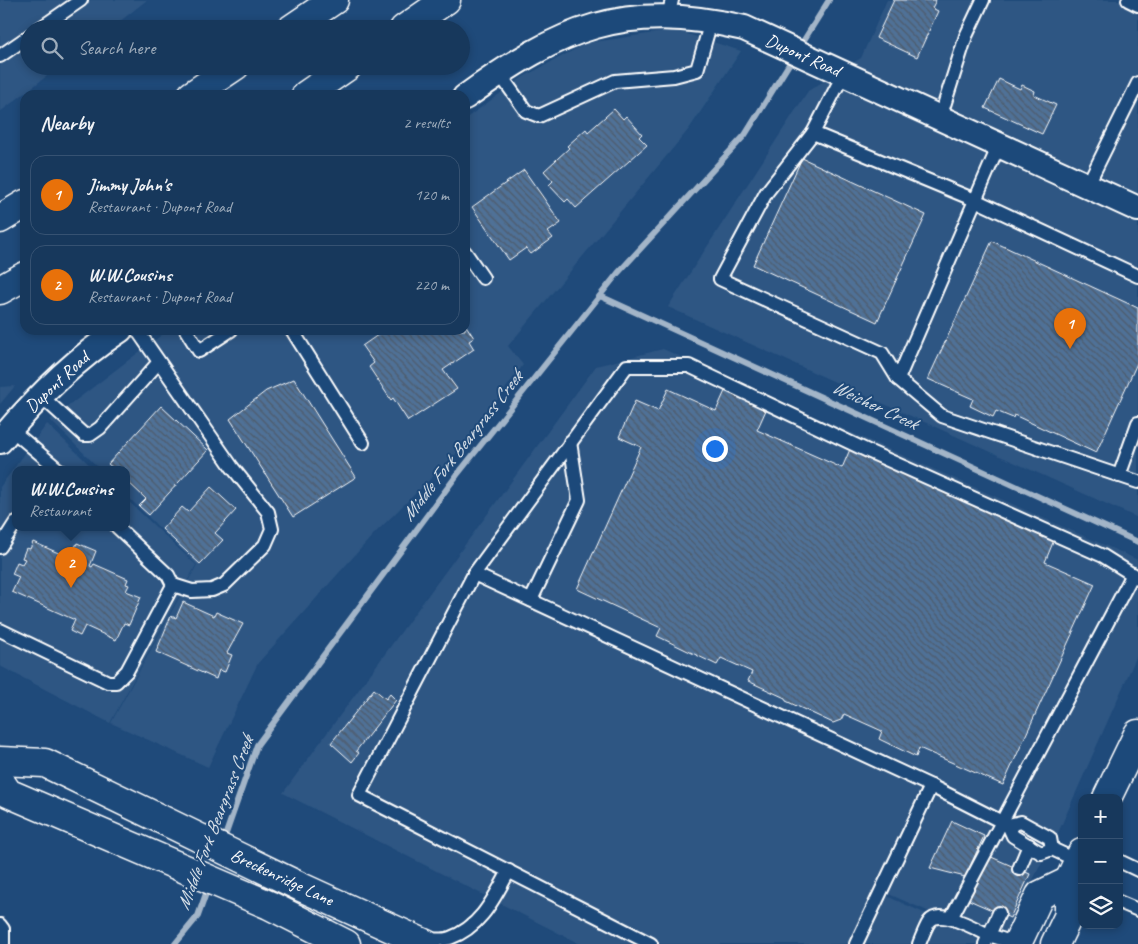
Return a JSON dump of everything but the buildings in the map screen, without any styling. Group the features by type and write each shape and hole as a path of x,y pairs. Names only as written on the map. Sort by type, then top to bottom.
{"main road":[{"path":"304,20 334,0"},
{"path":"417,20 446,0"},
{"path":"199,90 222,75"},
{"path":"313,90 335,75"},
{"path":"0,219 20,207"},
{"path":"0,290 20,279"},
{"path":"1109,794 1138,734"},
{"name":"Breckenridge Lane","path":"0,761 45,763 420,941"},
{"name":"Breckenridge Lane","path":"0,781 8,793 244,894 346,944"},
{"path":"1017,944 1040,895 1078,870"},
{"path":"1055,944 1069,915 1078,870"}],"street":[{"name":"Dupont Road","path":"470,92 546,42 582,25 615,16 671,6 712,18 766,38 1138,209"},
{"name":"Dupont Road","path":"4,431 40,395 86,354 113,335"}],"lane":[{"path":"52,20 81,0"},
{"path":"940,118 966,36 983,0"},
{"path":"1128,0 1138,5"},
{"path":"499,72 526,111 539,116 615,81 674,76 697,70 712,18"},
{"path":"0,56 20,42"},
{"path":"844,73 813,133 766,193 720,279 882,353 898,379 942,416 1138,482"},
{"path":"1088,186 1138,83"},
{"path":"813,133 975,200 1138,276"},
{"path":"898,379 999,145"},
{"path":"470,259 483,278"},
{"path":"121,531 168,575 173,585 192,591 212,590 224,585 265,545 272,528 268,512 232,468 140,335"},
{"path":"189,335 200,351 224,335"},
{"path":"295,335 364,443"},
{"path":"40,395 84,435 90,435 100,428 158,363"},
{"path":"651,944 359,794 474,574 627,366 689,366 870,452 1103,556 1135,576 1004,823 951,918"},
{"path":"1119,476 1138,423"},
{"path":"4,431 53,466"},
{"path":"531,600 579,500 570,442"},
{"path":"0,547 12,528"},
{"path":"474,574 931,786 1004,823 1014,836 1041,853 1052,849"},
{"path":"0,630 108,682 116,682 127,672 173,585"},
{"path":"856,944 931,786"},
{"path":"1004,823 1021,822 1050,838 1052,849 1078,870"},
{"path":"1019,869 1029,845"},
{"path":"1123,863 1138,870"},
{"path":"420,941 448,939 464,931 484,915 510,871"},
{"path":"1123,904 1138,910"},
{"path":"987,940 999,913"},
{"path":"919,944 933,918 951,918 987,940 1017,944"},
{"path":"0,925 4,929 3,944"}],"shaded area":[{"path":"0,0 147,0 121,20 20,20 20,75 48,75 29,90 20,90 20,97 0,112"},
{"path":"887,0 1138,0 1138,518 668,307 808,91 861,58"},
{"path":"675,30 741,51 689,129 508,346 523,365 459,451 373,535 258,663 208,767 111,723 197,565 130,499 130,466 97,466 50,420 161,335 470,335 470,115 523,77 587,43"},
{"path":"663,349 1138,560 1138,653 1054,842 930,783 878,892 992,944 580,944 283,793 596,366"},
{"path":"15,386 0,404 0,387"},
{"path":"47,424 91,466 16,466"},
{"path":"12,471 12,531 130,531 130,503 196,565 110,723 0,666 0,487"},
{"path":"932,789 1051,844 1001,943 884,892"}],"waterway":[{"name":"Middle Fork Beargrass Creek","path":"799,48 829,0"},
{"name":"Middle Fork Beargrass Creek","path":"223,842 257,745 457,475 618,273 745,135 794,56"},
{"name":"Weicher Creek","path":"600,296 1138,542"},
{"name":"Middle Fork Beargrass Creek","path":"175,944 198,916 209,885"}],"place":[{"name":"Jimmy John's","path":"1070,349"},
{"name":"W.W.Cousins","path":"71,588"}]}
